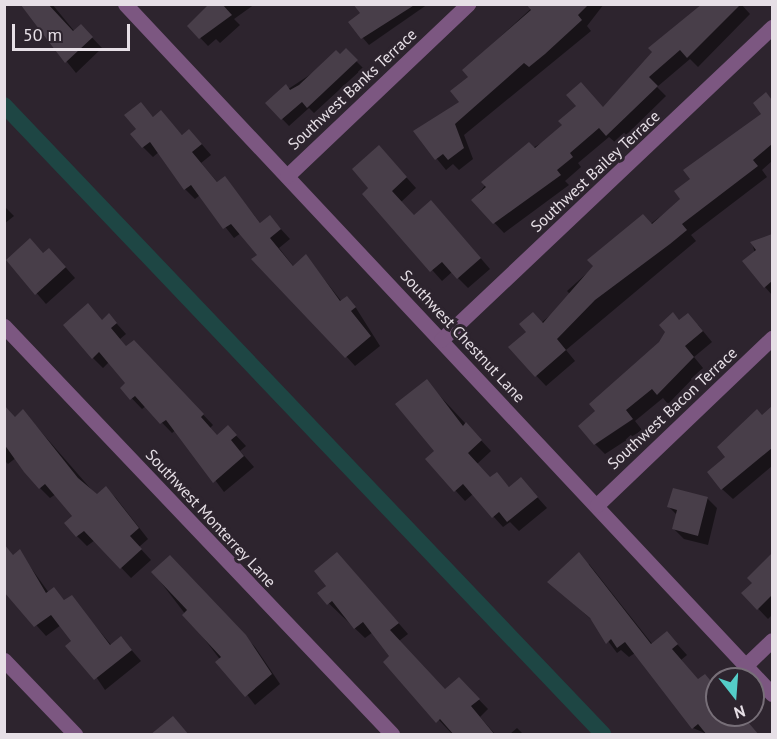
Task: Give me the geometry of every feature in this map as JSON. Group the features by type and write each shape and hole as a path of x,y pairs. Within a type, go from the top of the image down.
{"street":[{"path":"131,10 148,4"},
{"name":"Southwest Banks Terrace","path":"287,176 468,4"},
{"name":"Southwest Chestnut Lane","path":"131,10 772,694"},
{"name":"Southwest Bailey Terrace","path":"441,340 772,27"},
{"name":"Southwest Monterrey Lane","path":"7,332 392,735"},
{"name":"Southwest Bacon Terrace","path":"597,505 772,338"},
{"path":"745,666 772,640"},
{"path":"4,660 75,735"}],"building":[{"path":"20,4 48,4 73,31 81,24 93,37 65,63"},
{"path":"209,4 222,4 232,15 199,39 187,26"},
{"path":"353,4 416,4 361,39 348,22 360,13"},
{"path":"526,4 589,4 578,15 582,20 545,54 529,67 524,63 455,124 464,148 448,160 443,154 435,160 413,131 459,102 450,91 468,77 462,70 531,10"},
{"path":"702,4 741,4 687,58 680,50 649,77 658,86 606,136 599,128 570,153 573,157 557,170 561,175 493,224 471,200 486,187 481,182 529,142 535,148 562,125 558,121 576,106 566,95 581,82 603,107 652,52 648,48"},
{"path":"346,48 358,60 307,108 302,102 281,120 265,103 286,84 290,90 299,85 336,50 340,54"},
{"path":"766,92 772,100 772,144 753,160 758,166 682,224 687,230 670,244 595,300 557,339 566,350 535,377 508,347 526,332 519,324 533,312 543,323 593,266 587,260 643,214 652,224 680,199 674,191 690,179 683,170 761,114 753,103"},
{"path":"141,102 153,117 161,110 182,135 189,129 202,144 192,152 217,182 225,176 260,223 270,215 281,229 270,238 293,266 306,254 340,301 347,296 356,307 351,311 371,336 345,358 251,259 257,255 231,224 223,229 191,185 184,190 150,142 142,148 130,134 136,129 124,115"},
{"path":"379,145 407,177 392,191 414,215 431,200 481,258 457,279 442,262 430,272 362,194 368,188 352,169"},
{"path":"772,234 772,281 764,288 742,261 756,250 750,242"},
{"path":"30,238 43,253 49,248 66,267 35,295 6,260"},
{"path":"88,303 102,320 109,313 117,323 111,328 126,346 134,340 204,414 201,417 217,435 228,425 237,435 231,440 244,456 213,483 166,420 160,424 135,396 130,400 120,388 125,383 99,352 92,359 63,325"},
{"path":"673,312 679,320 688,313 703,331 685,346 694,357 657,395 652,389 626,410 633,419 594,445 578,426 595,411 589,404 659,342 665,332 659,325"},
{"path":"427,379 463,426 466,422 482,440 468,453 490,477 497,472 509,487 521,477 538,497 507,522 499,512 492,518 463,484 454,492 425,459 434,451 395,404"},
{"path":"4,405 15,417 23,409 78,478 97,494 106,486 139,528 130,536 142,549 120,569 84,531 76,537 64,523 72,516 45,484 39,489 4,444"},
{"path":"772,406 772,448 721,490 707,472 725,457 717,447 757,409 762,415"},
{"path":"673,488 708,497 698,536 672,529 677,510 667,507"},
{"path":"4,544 13,555 20,549 46,593 54,587 64,600 72,595 110,645 121,636 132,650 94,680 65,646 71,641 51,615 34,627 4,592"},
{"path":"337,552 399,623 390,630 445,689 459,677 480,699 471,706 495,735 454,735 440,719 436,723 383,662 389,656 363,622 354,629 332,601 327,605 317,593 326,586 314,571"},
{"path":"579,552 651,644 667,631 678,644 672,649 698,679 705,674 705,727 752,727 759,735 707,735 698,724 692,729 625,642 617,648 611,639 606,644 590,618 547,582"},
{"path":"772,553 772,595 757,610 741,593 752,583 747,578"},
{"path":"170,555 246,635 272,674 245,697 215,662 221,657 182,615 187,610 151,572"},
{"path":"173,716 189,735 150,735"}],"waterway":[{"path":"4,105 603,734"}]}
